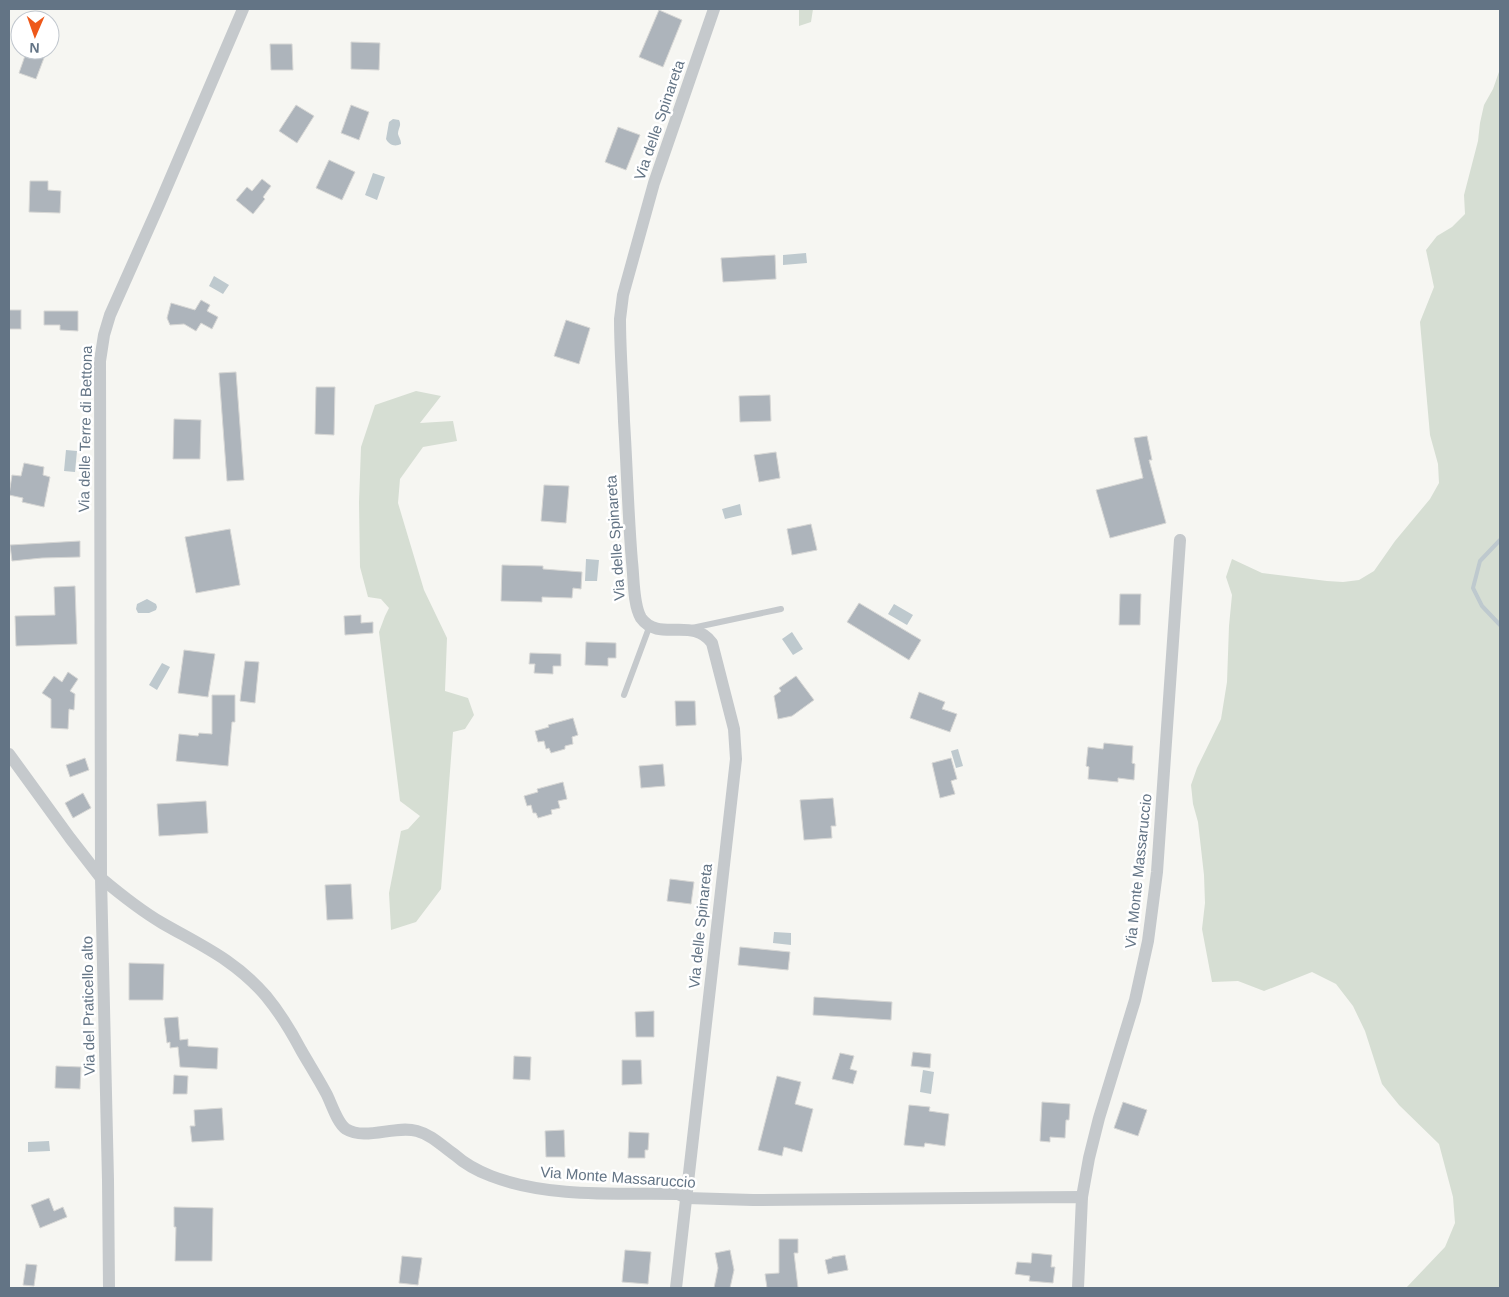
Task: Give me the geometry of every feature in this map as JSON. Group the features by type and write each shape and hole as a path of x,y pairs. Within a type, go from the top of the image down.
{"street":[{"name":"Via delle Terre di Bettona","path":"101,878 100,361 102,346 110,315 242,9"},
{"name":"Via delle Spinareta","path":"676,1288 736,759 734,730 712,644 700,632 687,629 668,630 650,626 642,618 636,605 631,550 621,340 623,295 654,183 714,9"},
{"name":"Via Monte Massaruccio","path":"1078,1288 1082,1197 1089,1158 1099,1118 1135,1000 1148,940 1157,872 1180,540"},
{"path":"9,754 101,878"},
{"name":"Via Monte Massaruccio","path":"101,878 138,908 214,952 231,963 254,983 278,1012 326,1093 338,1120 347,1129 370,1133 401,1130 418,1131 436,1140 455,1156 482,1172 510,1182 571,1192 678,1194 687,1198 753,1200 1082,1197"},
{"name":"Via del Praticello alto","path":"101,878 109,1288"}],"lane":[{"path":"687,629 781,609"},
{"path":"624,695 650,626"}],"shaded area":[{"path":"799,9 813,9 811,22 799,26"},
{"path":"1500,69 1500,1288 1406,1288 1445,1247 1455,1223 1453,1197 1439,1144 1399,1105 1382,1084 1365,1031 1353,1006 1336,984 1312,972 1264,991 1238,981 1212,982 1202,929 1205,903 1204,875 1198,822 1193,804 1191,785 1197,768 1221,719 1227,682 1232,595 1226,577 1232,559 1262,573 1327,581 1359,580 1374,571 1395,541 1430,499 1439,483 1438,464 1430,435 1420,322 1434,287 1426,250 1437,236 1452,227 1465,214 1464,195 1478,141 1484,105 1493,89"},
{"path":"393,119 399,120 400,124 398,134 401,144 397,145 390,144 386,139 389,122"},
{"path":"373,173 385,177 377,200 365,195"},
{"path":"806,253 807,263 783,265 783,255"},
{"path":"214,276 229,285 223,294 209,286"},
{"path":"416,391 441,396 420,423 453,421 457,441 423,447 400,479 398,503 424,590 447,638 445,691 468,698 474,715 465,729 453,732 441,889 416,922 391,930 389,893 401,831 408,829 420,816 400,801 379,632 389,608 381,599 368,597 360,567 359,502 361,447 375,405"},
{"path":"66,450 77,451 75,472 64,471"},
{"path":"740,504 742,515 725,519 722,509"},
{"path":"586,559 599,560 597,581 585,581"},
{"path":"147,599 156,604 156,610 149,613 138,613 136,609 137,604"},
{"path":"894,604 913,615 907,625 888,614"},
{"path":"792,632 803,649 793,655 782,639"},
{"path":"162,663 170,667 157,690 149,685"},
{"path":"958,749 963,766 956,768 951,751"},
{"path":"774,932 791,933 791,945 773,943"},
{"path":"923,1070 934,1072 931,1094 920,1092"},
{"path":"49,1141 50,1151 28,1152 28,1142"}],"building":[{"path":"659,10 682,20 663,67 639,57"},
{"path":"351,42 380,43 379,70 351,69"},
{"path":"270,44 292,44 293,70 271,70"},
{"path":"24,60 43,60 36,79 19,73"},
{"path":"296,105 314,116 297,143 279,131"},
{"path":"351,105 369,112 359,140 341,133"},
{"path":"618,127 640,135 626,170 605,162"},
{"path":"329,160 355,172 342,200 316,188"},
{"path":"262,179 271,186 263,197 265,199 253,214 236,200 247,187 252,191"},
{"path":"30,181 48,181 48,190 61,191 60,213 29,212"},
{"path":"775,255 776,279 723,282 721,258"},
{"path":"201,300 210,305 207,311 218,317 212,329 201,323 196,331 184,324 170,325 167,318 171,303 195,310"},
{"path":"9,310 21,310 21,329 9,329"},
{"path":"44,311 78,311 78,331 60,330 60,325 44,325"},
{"path":"566,320 590,328 579,364 554,356"},
{"path":"236,372 244,480 227,481 219,373"},
{"path":"316,387 335,387 334,435 315,434"},
{"path":"770,395 771,421 740,422 739,396"},
{"path":"174,419 201,420 200,459 173,459"},
{"path":"1147,436 1152,460 1149,460 1166,523 1110,538 1096,490 1143,478 1134,438"},
{"path":"776,452 780,478 759,482 754,455"},
{"path":"24,463 44,467 43,475 50,477 44,507 22,502 23,498 9,495 12,475 21,476"},
{"path":"544,485 569,486 566,523 541,521"},
{"path":"811,524 817,550 792,555 787,529"},
{"path":"230,529 240,585 196,593 185,537"},
{"path":"80,541 80,557 12,561 10,545"},
{"path":"502,565 543,566 543,569 582,572 581,589 573,588 572,598 542,597 542,602 501,601"},
{"path":"75,586 77,644 16,646 15,616 55,615 54,587"},
{"path":"1120,594 1141,594 1140,625 1119,625"},
{"path":"859,603 921,640 909,660 847,622"},
{"path":"361,615 361,623 373,622 373,633 345,635 344,616"},
{"path":"586,642 616,643 616,658 608,658 608,666 585,665"},
{"path":"184,650 215,654 208,697 178,693"},
{"path":"530,653 561,654 561,666 553,666 553,674 534,673 535,664 529,664"},
{"path":"245,661 259,662 255,703 240,701"},
{"path":"68,672 78,679 70,691 75,694 74,710 69,709 68,729 51,728 51,699 42,693 54,676 62,682"},
{"path":"796,676 814,700 792,716 778,719 774,696 781,691 779,688"},
{"path":"919,692 945,702 942,709 957,714 950,732 910,718"},
{"path":"212,695 235,695 235,722 232,722 228,766 176,761 179,734 198,736 199,733 212,734"},
{"path":"675,701 695,701 696,725 676,726"},
{"path":"573,718 578,735 572,737 573,744 565,746 565,749 551,753 549,748 546,749 544,741 538,742 535,731"},
{"path":"1104,743 1133,746 1134,780 1118,778 1118,782 1088,779 1089,767 1086,766 1088,747 1103,749"},
{"path":"85,758 89,770 70,777 66,765"},
{"path":"951,758 957,779 951,781 955,794 940,798 932,763"},
{"path":"663,764 665,786 641,788 639,766"},
{"path":"563,782 567,799 558,801 560,808 551,810 552,814 538,818 536,813 533,813 531,805 527,806 524,796 538,792 537,789"},
{"path":"83,793 91,808 73,818 65,803"},
{"path":"833,798 836,826 831,826 832,838 804,840 800,800"},
{"path":"206,801 208,833 159,836 157,804"},
{"path":"670,879 694,882 691,904 667,901"},
{"path":"351,884 353,919 327,920 325,885"},
{"path":"740,947 790,952 788,970 738,965"},
{"path":"129,963 164,964 163,1000 129,1000"},
{"path":"814,997 892,1002 891,1020 813,1015"},
{"path":"654,1011 654,1037 636,1037 635,1012"},
{"path":"178,1017 180,1040 188,1039 188,1046 218,1048 217,1069 180,1067 178,1047 170,1048 170,1042 167,1043 164,1018"},
{"path":"913,1052 931,1054 930,1068 911,1066"},
{"path":"840,1053 854,1056 850,1069 857,1071 853,1084 832,1079"},
{"path":"514,1056 531,1057 530,1080 513,1079"},
{"path":"622,1060 641,1060 642,1084 622,1085"},
{"path":"56,1066 81,1067 80,1089 55,1088"},
{"path":"174,1075 188,1076 187,1094 173,1094"},
{"path":"777,1076 801,1082 795,1104 813,1109 802,1152 784,1147 782,1156 758,1150"},
{"path":"1042,1102 1070,1104 1069,1120 1066,1120 1065,1138 1050,1137 1050,1142 1040,1141"},
{"path":"1123,1102 1147,1110 1138,1136 1114,1128"},
{"path":"909,1105 930,1107 929,1111 949,1114 945,1146 925,1143 924,1147 904,1145"},
{"path":"222,1108 224,1140 192,1142 190,1126 195,1126 194,1110"},
{"path":"564,1130 565,1157 546,1157 545,1131"},
{"path":"629,1132 649,1133 648,1150 645,1150 645,1158 628,1158"},
{"path":"49,1198 54,1211 63,1207 67,1217 40,1228 31,1205"},
{"path":"174,1207 213,1208 212,1261 175,1261 176,1227 174,1227"},
{"path":"779,1239 798,1239 798,1253 794,1253 798,1288 767,1288 765,1274 779,1273"},
{"path":"625,1250 651,1252 648,1284 622,1282"},
{"path":"730,1250 734,1270 730,1288 714,1288 718,1268 715,1253"},
{"path":"1032,1253 1052,1255 1051,1267 1055,1267 1053,1283 1029,1281 1030,1276 1015,1274 1017,1262 1031,1263"},
{"path":"845,1255 848,1270 828,1274 825,1260"},
{"path":"402,1256 422,1258 418,1285 399,1283"},
{"path":"26,1264 37,1265 34,1286 23,1285"}],"waterway":[{"path":"1500,540 1480,561 1473,588 1482,606 1500,625"}]}
